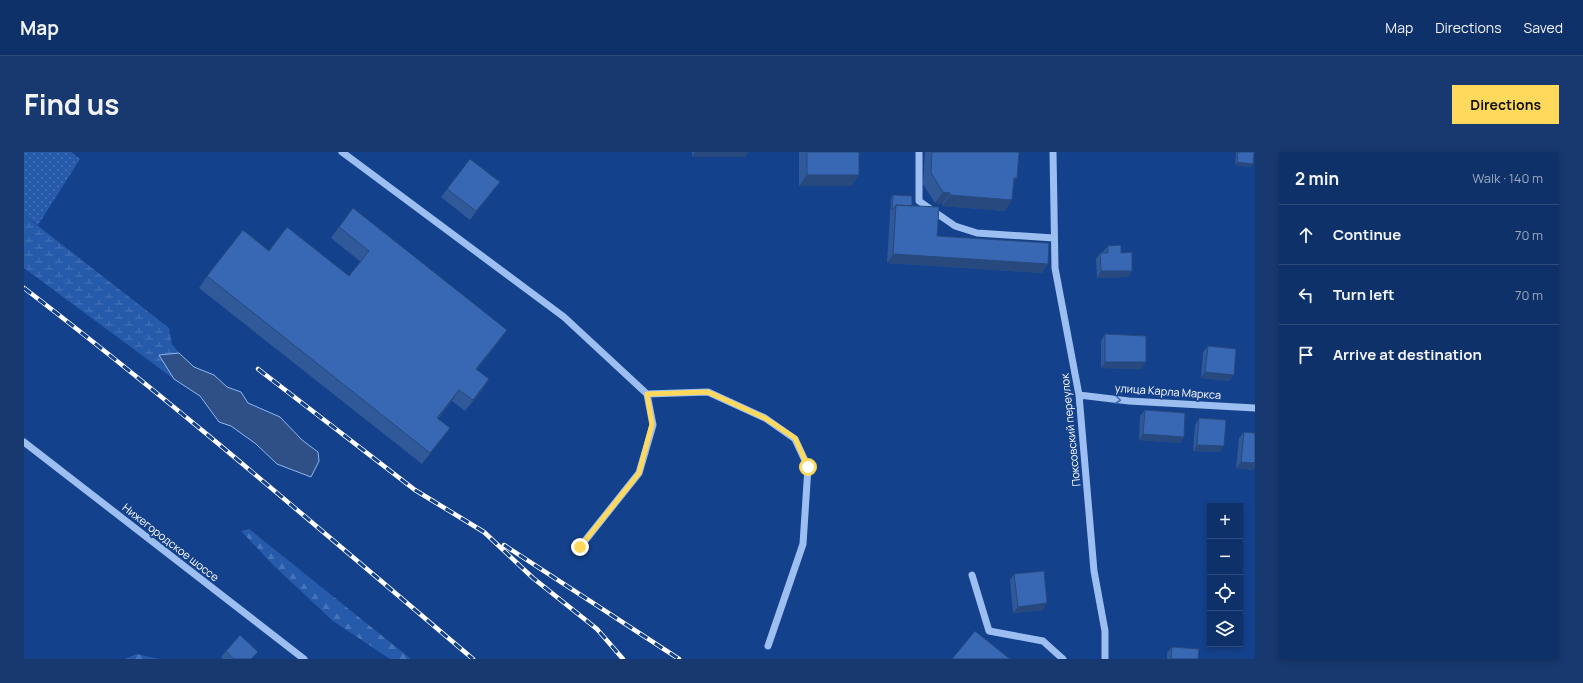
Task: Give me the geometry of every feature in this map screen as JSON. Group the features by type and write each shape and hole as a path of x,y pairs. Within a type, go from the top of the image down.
{"street":[{"path":"342,152 564,317 647,394 652,424 639,473 580,547"},
{"path":"919,152 919,200 955,226 977,233 1054,238"},
{"name":"Поксовский переулок","path":"1053,152 1055,268 1079,395 1094,571 1106,631 1105,659"},
{"path":"647,394 708,392 765,418 795,438 808,467 802,544 768,646"},
{"name":"улица Карла Маркса","path":"1079,395 1129,401 1255,408"},
{"name":"Нижегородское шоссе","path":"24,442 304,659"},
{"path":"972,575 989,632 1043,641 1062,659"}],"green space":[{"path":"24,152 71,152 80,159 38,225 24,215"},
{"path":"24,215 169,328 172,344 179,353 159,355 174,379 24,268"},
{"path":"249,529 411,659 390,659 333,621 275,567 241,531"},
{"path":"137,654 159,659 124,659"}],"shaded area":[{"path":"179,353 194,367 214,375 227,387 241,392 248,403 280,417 302,440 318,452 319,461 311,477 277,464 256,444 231,426 219,422 200,396 174,379 159,355"}],"building":[{"path":"807,152 859,152 859,175 807,175"},
{"path":"932,152 1019,152 1017,178 1014,178 1012,200 950,195 950,193 943,192 931,173"},
{"path":"1238,152 1254,152 1253,164 1237,162"},
{"path":"470,159 500,182 476,211 447,189"},
{"path":"893,195 912,196 912,206 896,205 892,210"},
{"path":"896,205 939,207 937,236 1049,243 1048,264 893,254"},
{"path":"353,208 507,330 476,369 489,379 473,400 459,390 437,418 450,428 430,453 207,276 243,230 269,251 287,227 349,276 369,251 339,227"},
{"path":"1121,245 1121,253 1132,252 1132,271 1101,271 1100,253 1108,253 1108,246"},
{"path":"1105,334 1146,336 1146,362 1105,362"},
{"path":"1208,346 1236,349 1234,375 1205,372"},
{"path":"1145,410 1185,413 1184,437 1143,434"},
{"path":"1199,418 1226,420 1224,446 1197,445"},
{"path":"1244,432 1255,433 1255,463 1241,462"},
{"path":"1044,571 1047,603 1018,607 1014,574"},
{"path":"975,631 1010,659 952,659"},
{"path":"240,635 258,652 251,659 234,659 226,651"},
{"path":"1172,647 1199,649 1198,659 1171,659"}],"railway":[{"path":"24,288 195,424 473,659"},
{"path":"258,369 415,490 484,532 533,578 597,629 623,659"},
{"path":"504,545 679,659"}],"route":[{"path":"580,547 639,473 652,424 647,394 708,392 765,418 795,438 808,467"}]}
